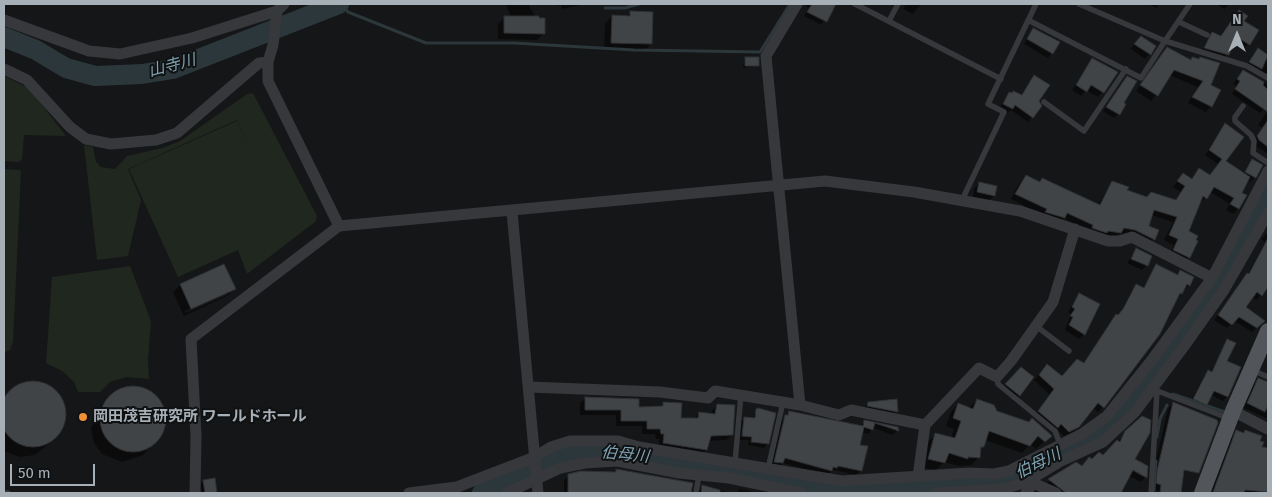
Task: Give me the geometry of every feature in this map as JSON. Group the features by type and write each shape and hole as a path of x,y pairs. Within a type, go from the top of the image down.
{"main road":[{"path":"1202,493 1231,415 1268,332"}],"street":[{"path":"797,4 766,56 800,405"},
{"path":"4,20 88,51 120,54 192,38 279,11 268,62 268,81 339,226"},
{"path":"4,69 27,80 70,128 86,140 111,144 156,140 177,133 252,68 259,63 268,62"},
{"path":"409,493 457,487 535,459 551,446 590,440 618,441 639,447 842,481 994,474 1009,471 1082,434 1107,416 1138,378 1212,278 1268,171"},
{"path":"195,493 196,436 191,339 339,226 512,212 825,181 962,200 1020,211 1108,241 1120,241 1132,237 1212,278"},
{"path":"512,212 538,493"},
{"path":"937,493 1003,489 1032,481 1061,461 1103,442 1155,390 1224,290 1268,213"},
{"path":"918,476 924,425 979,368 997,377 1053,302 1075,229"},
{"path":"1138,378 1155,390"},
{"path":"529,387 660,392 708,398 715,391 800,405 839,415 851,410 924,425"},
{"path":"1231,415 1268,429"},
{"path":"699,475 701,458"},
{"path":"507,493 536,477 560,468 585,463 617,461 801,493"},
{"path":"1024,464 1032,481 1056,493"},
{"path":"1026,493 1032,481"}],"lane":[{"path":"855,4 1001,79"},
{"path":"889,21 898,4"},
{"path":"962,200 1004,112 988,104 1036,4"},
{"path":"1079,4 1165,41 1247,66 1268,78"},
{"path":"1028,20 1141,78 1190,4"},
{"path":"1179,22 1207,35"},
{"path":"1044,102 1084,131 1126,69"},
{"path":"1242,106 1234,117 1235,121 1251,135 1254,141 1253,153 1259,159 1268,163"},
{"path":"1036,326 1069,351"},
{"path":"1251,369 1268,377"},
{"path":"997,377 998,384 1055,431 1060,444"},
{"path":"1151,493 1155,390 1231,415"},
{"path":"735,463 741,394"},
{"path":"768,469 783,402"},
{"path":"696,493 699,475"}],"shaded area":[{"path":"4,76 30,89 66,136 24,135 22,160 19,162 4,161"},
{"path":"253,93 316,214 315,222 247,274 238,250 178,277 129,169 237,121 249,146 237,120 128,169 141,200 128,256 97,260 84,145 93,147 96,162 101,167 115,169 127,156 162,148 180,141 247,94"},
{"path":"4,169 20,170 21,172 13,342 10,350 5,352"},
{"path":"130,266 151,321 148,360 149,379 127,377 110,382 100,392 78,392 74,382 62,371 46,363 52,277"}],"building":[{"path":"812,4 836,4 827,22 807,12"},
{"path":"1239,10 1248,16 1244,21 1259,30 1250,45 1240,39 1239,41 1236,40 1229,55 1204,48 1212,32 1221,36"},
{"path":"630,11 653,12 652,44 611,43 612,15 630,16"},
{"path":"504,16 539,16 539,18 545,18 545,34 504,33"},
{"path":"1033,28 1060,42 1053,54 1027,39"},
{"path":"1141,36 1156,46 1151,55 1134,44"},
{"path":"1167,47 1191,60 1192,57 1199,59 1200,57 1220,63 1211,85 1221,90 1212,107 1192,97 1203,81 1174,70 1158,96 1140,85"},
{"path":"1258,48 1268,55 1262,69 1249,62"},
{"path":"745,57 759,57 759,66 745,66"},
{"path":"1092,58 1118,72 1104,93 1091,85 1087,92 1076,85"},
{"path":"1243,70 1264,82 1263,85 1268,90 1268,112 1235,89 1240,81 1237,79"},
{"path":"1034,75 1050,85 1039,101 1042,106 1033,118 1015,105 1013,109 1003,104 1009,92 1012,93 1013,91 1022,95"},
{"path":"1127,76 1137,81 1124,103 1126,104 1120,115 1106,107"},
{"path":"1268,120 1268,147 1257,136"},
{"path":"1225,123 1244,137 1226,161 1250,177 1242,193 1247,195 1239,209 1230,204 1234,198 1214,187 1207,199 1203,196 1189,231 1198,236 1196,240 1198,241 1190,258 1173,250 1178,239 1169,235 1177,217 1154,210 1149,226 1159,230 1155,240 1135,230 1124,228 1121,233 1108,231 1107,233 1092,228 1093,225 1067,213 1065,218 1045,212 1047,209 1015,194 1026,175 1040,182 1042,178 1100,205 1112,181 1129,187 1127,190 1147,197 1151,192 1176,200 1185,186 1177,181 1183,173 1192,179 1199,168 1210,175 1222,159 1209,150"},
{"path":"1252,159 1263,165 1256,178 1245,172"},
{"path":"979,182 997,186 995,196 977,192"},
{"path":"1268,238 1268,287 1262,296 1257,292 1246,307 1265,321 1257,328 1239,317 1232,325 1218,315 1247,273 1249,274"},
{"path":"1136,248 1152,256 1148,266 1131,259"},
{"path":"224,264 236,289 191,309 180,284"},
{"path":"1156,264 1178,275 1180,270 1194,277 1190,286 1187,284 1182,294 1180,293 1160,334 1104,408 1098,403 1079,427 1069,432 1061,424 1058,428 1038,411 1054,389 1039,375 1047,364 1062,376 1077,359 1084,363 1116,314 1118,315 1123,309 1136,284 1144,288"},
{"path":"1079,293 1100,304 1085,335 1069,325 1073,317 1070,316 1075,309 1072,307"},
{"path":"1227,339 1236,343 1227,361 1241,367 1228,397 1214,391 1207,405 1193,399 1208,370 1212,372"},
{"path":"1021,367 1034,377 1020,396 1005,384"},
{"path":"1258,378 1268,382 1268,405 1265,412 1247,403"},
{"path":"33,381 46,383 56,391 64,401 66,414 64,427 56,437 46,445 33,447 20,445 10,437 2,427 0,414 2,401 10,391 20,383"},
{"path":"126,386 140,386 152,391 161,400 166,412 164,432 157,443 140,452 126,452 114,447 105,438 100,426 100,412 105,400 114,391"},
{"path":"585,397 639,399 639,407 663,406 663,402 682,403 681,418 698,418 699,412 715,414 717,404 735,405 733,435 711,436 707,450 663,443 664,434 661,434 660,429 647,429 647,421 621,421 621,410 585,410"},
{"path":"897,399 898,412 867,406 868,402"},
{"path":"977,399 994,405 997,411 1029,422 1032,418 1052,436 1045,442 1038,436 1030,446 989,431 984,447 981,447 980,458 968,457 968,459 949,453 945,463 928,459 935,433 955,438 961,421 953,418 958,403 973,409"},
{"path":"1173,402 1217,420 1218,423 1199,473 1184,470 1181,493 1160,493 1161,485 1156,483 1157,471"},
{"path":"756,409 776,413 769,444 751,442 752,437 742,436 744,417 755,418"},
{"path":"789,411 863,426 864,420 898,427 899,431 875,423 873,430 864,427 860,445 868,446 862,471 838,466 837,468 833,467 832,471 785,458 783,463 774,462 785,415 788,415"},
{"path":"1142,416 1151,420 1150,433 1135,459 1148,466 1147,478 1133,470 1121,493 1066,493 1048,479 1076,462 1082,466 1089,457 1092,459 1099,452 1103,455 1117,440 1120,442 1125,431"},
{"path":"1236,430 1244,433 1245,430 1262,436 1260,441 1264,442 1262,447 1268,448 1268,492 1245,490 1244,493 1213,492"},
{"path":"616,469 693,483 691,493 568,493 568,474 581,471 616,472"},
{"path":"215,478 217,493 205,493 203,480"},
{"path":"702,485 720,490 720,493 701,493"}],"waterway":[{"name":"山寺川","path":"4,37 36,50 66,68 95,76 142,74 173,69 339,4"},
{"path":"342,4 348,12 426,43 514,43 634,50 760,52 790,4"},
{"path":"605,8 625,8 639,4"},
{"name":"伯母川","path":"482,493 573,454 594,452 616,452 842,490 1005,481 1098,435 1111,424 1129,404 1219,278 1268,195"},
{"path":"1173,394 1225,412"},
{"path":"1157,437 1160,419 1167,405"},
{"path":"1154,490 1156,461"}],"place":[{"name":"岡田茂吉研究所 ワールドホール","path":"83,417"}]}
